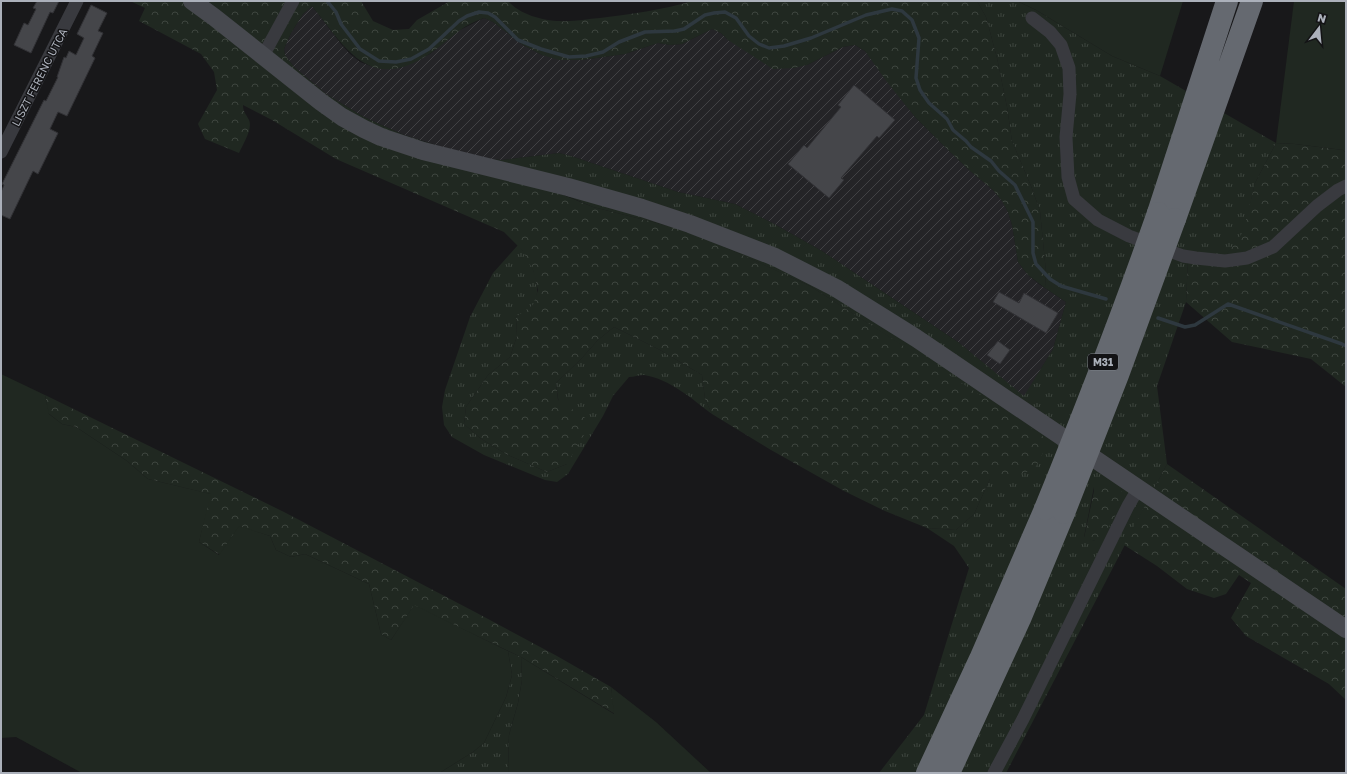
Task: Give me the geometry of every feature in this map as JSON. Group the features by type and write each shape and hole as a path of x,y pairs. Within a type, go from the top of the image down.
{"highway":[{"name":"M31","path":"1167,216 1227,1"},
{"name":"M31","path":"949,773 1020,619 1055,511 1074,439 1118,323 1167,216 1252,1"},
{"name":"M31","path":"927,773 980,659 1055,511"}],"main road":[{"path":"192,1 342,117 381,136 423,151 568,187 642,208 690,224 775,257 836,288 916,338 1346,629"}],"street":[{"name":"LISZT FERENC UTCA","path":"1,152 76,1"},
{"path":"263,56 293,1"},
{"path":"1032,18 1050,32 1061,45 1069,68 1070,94 1066,137 1068,177 1074,200 1098,220 1129,236 1183,256 1225,261 1247,258 1273,246 1317,206 1338,190 1346,186"},
{"path":"994,773 1023,719 1128,506 1138,489"}],"shaded area":[{"path":"312,6 350,54 360,62 373,67 400,68 430,54 460,30 484,18 493,22 523,45 542,55 582,60 625,54 658,43 670,45 682,44 712,29 721,33 728,40 807,65 843,47 855,45 865,51 915,117 969,170 993,190 1002,201 1008,212 1012,225 1018,262 1028,275 1066,302 1053,349 1024,397 958,342 822,251 735,204 678,192 559,153 502,160 478,158 404,135 364,117 326,94 294,67 285,55 284,49 291,33 303,14"}],"green space":[{"path":"130,1 361,1 373,21 393,30 409,29 417,20 450,1 508,1 518,10 532,16 553,21 575,21 635,13 692,1 977,1 986,17 997,58 1012,141 1040,211 1046,272 1045,288 1028,275 1018,262 1012,225 1008,212 1002,201 993,190 969,170 915,117 865,51 855,45 843,47 807,65 794,68 773,69 728,40 721,33 712,29 682,44 670,45 658,43 625,54 582,60 559,60 542,55 523,45 493,22 484,18 471,23 431,53 410,65 392,69 376,68 362,61 349,51 312,6 303,14 291,33 284,49 285,55 294,67 326,94 364,117 404,135 454,151 593,207 673,227 711,241 810,286 1024,423 1049,441 1035,468 1011,479 990,479 974,514 956,530 927,528 885,511 844,491 771,450 712,414 705,399 702,375 660,350 614,327 598,340 556,383 558,400 587,419 585,433 567,464 547,472 506,454 480,438 464,424 466,407 488,375 510,357 517,336 516,317 533,305 538,290 533,270 522,250 504,232 336,159 272,120 243,105 244,111 249,120 250,128 239,153 205,139 198,124 217,90 214,72 201,54 139,21 145,8"},
{"path":"977,1 1017,1 1036,10 1112,56 1160,76 1276,143 1255,183 1244,232 1221,262 1188,260 1186,302 1157,386 1167,464 1006,773 879,773 924,715 969,568 954,546 927,528 956,530 974,514 990,479 1011,479 920,357 810,286 711,241 673,227 593,207 478,158 502,160 559,153 678,192 735,204 822,251 958,342 1024,396 1053,349 1066,302 1045,288 1046,272 1040,211 1012,141 997,58 986,17","holes":["1094,487 1095,541 1084,537"]},
{"path":"1017,1 1183,1 1160,76 1112,56 1036,10"},
{"path":"1294,1 1346,1 1346,153 1343,150 1276,143"},
{"path":"1276,143 1343,150 1346,153 1346,387 1311,359 1232,342 1186,302 1188,260 1221,262 1243,232 1255,183"},
{"path":"518,245 531,265 534,273 537,289 536,297 533,306 516,317 517,336 510,357 488,375 466,407 464,424 480,438 506,454 547,472 567,464 556,383 598,340 614,327 660,350 702,375 705,399 712,414 672,385 654,377 644,375 629,377 613,396 603,416 568,474 557,482 545,480 484,455 452,437 444,425 442,407 445,390 470,317 493,273"},
{"path":"1,374 45,395 49,414 62,424 76,427 127,461 148,479 211,494 199,542 219,555 239,526 270,536 276,550 291,557 305,554 369,584 381,634 391,640 414,605 508,651 512,675 506,697 484,743 473,752 441,772 434,773 82,773 16,737 1,738"},
{"path":"45,395 284,512 557,656 611,687 615,714 521,657 414,606 391,640 381,634 369,584 305,554 291,557 276,550 270,536 239,527 220,555 199,542 210,494 148,479 127,461 76,427 62,424 48,413"},
{"path":"1167,464 1346,589 1346,700 1329,684 1246,636 1231,618 1251,583 1239,575 1226,594 1214,598 1187,589 1157,566 1124,545"},
{"path":"1108,480 1127,496 1105,533 1095,541 1084,538 1095,486"},
{"path":"508,651 521,657 522,680 518,703 509,735 508,773 441,772 473,752 484,743 506,697 512,675"},
{"path":"521,657 614,714 611,687 656,722 711,773 508,773 509,735 518,703 522,680"}],"building":[{"path":"37,1 59,1 53,13 50,12 31,53 14,45 24,23 28,25 36,9 33,8"},
{"path":"91,5 107,13 98,31 103,33 92,56 95,58 67,116 58,112 50,129 58,133 38,174 33,171 10,219 1,215 1,192 4,185 2,184 44,100 46,101 58,77 64,57 66,58 69,51 76,55 84,38 77,34"},
{"path":"854,85 895,120 879,138 877,136 841,178 844,180 829,198 788,164 804,145 807,148 841,107 838,105"},
{"path":"999,292 1019,303 1024,293 1058,313 1046,333 993,302"},
{"path":"998,341 1010,350 1000,364 987,355"}],"waterway":[{"path":"327,1 336,12 341,24 360,49 379,61 396,62 411,59 429,49 459,21 467,16 479,12 488,13 495,17 518,40 541,49 569,57 586,56 603,52 619,42 645,32 675,31 684,29 705,15 714,13 725,12 736,18 749,36 759,44 769,48 784,46 811,38 866,15 892,9 902,11 912,20 919,38 916,78 920,90 929,103 947,119 953,130 971,147 991,161 999,171 1015,185 1033,222 1033,253 1036,264 1050,279 1061,286 1106,299"},
{"path":"1158,318 1185,327 1195,325 1228,304 1346,346"}]}
